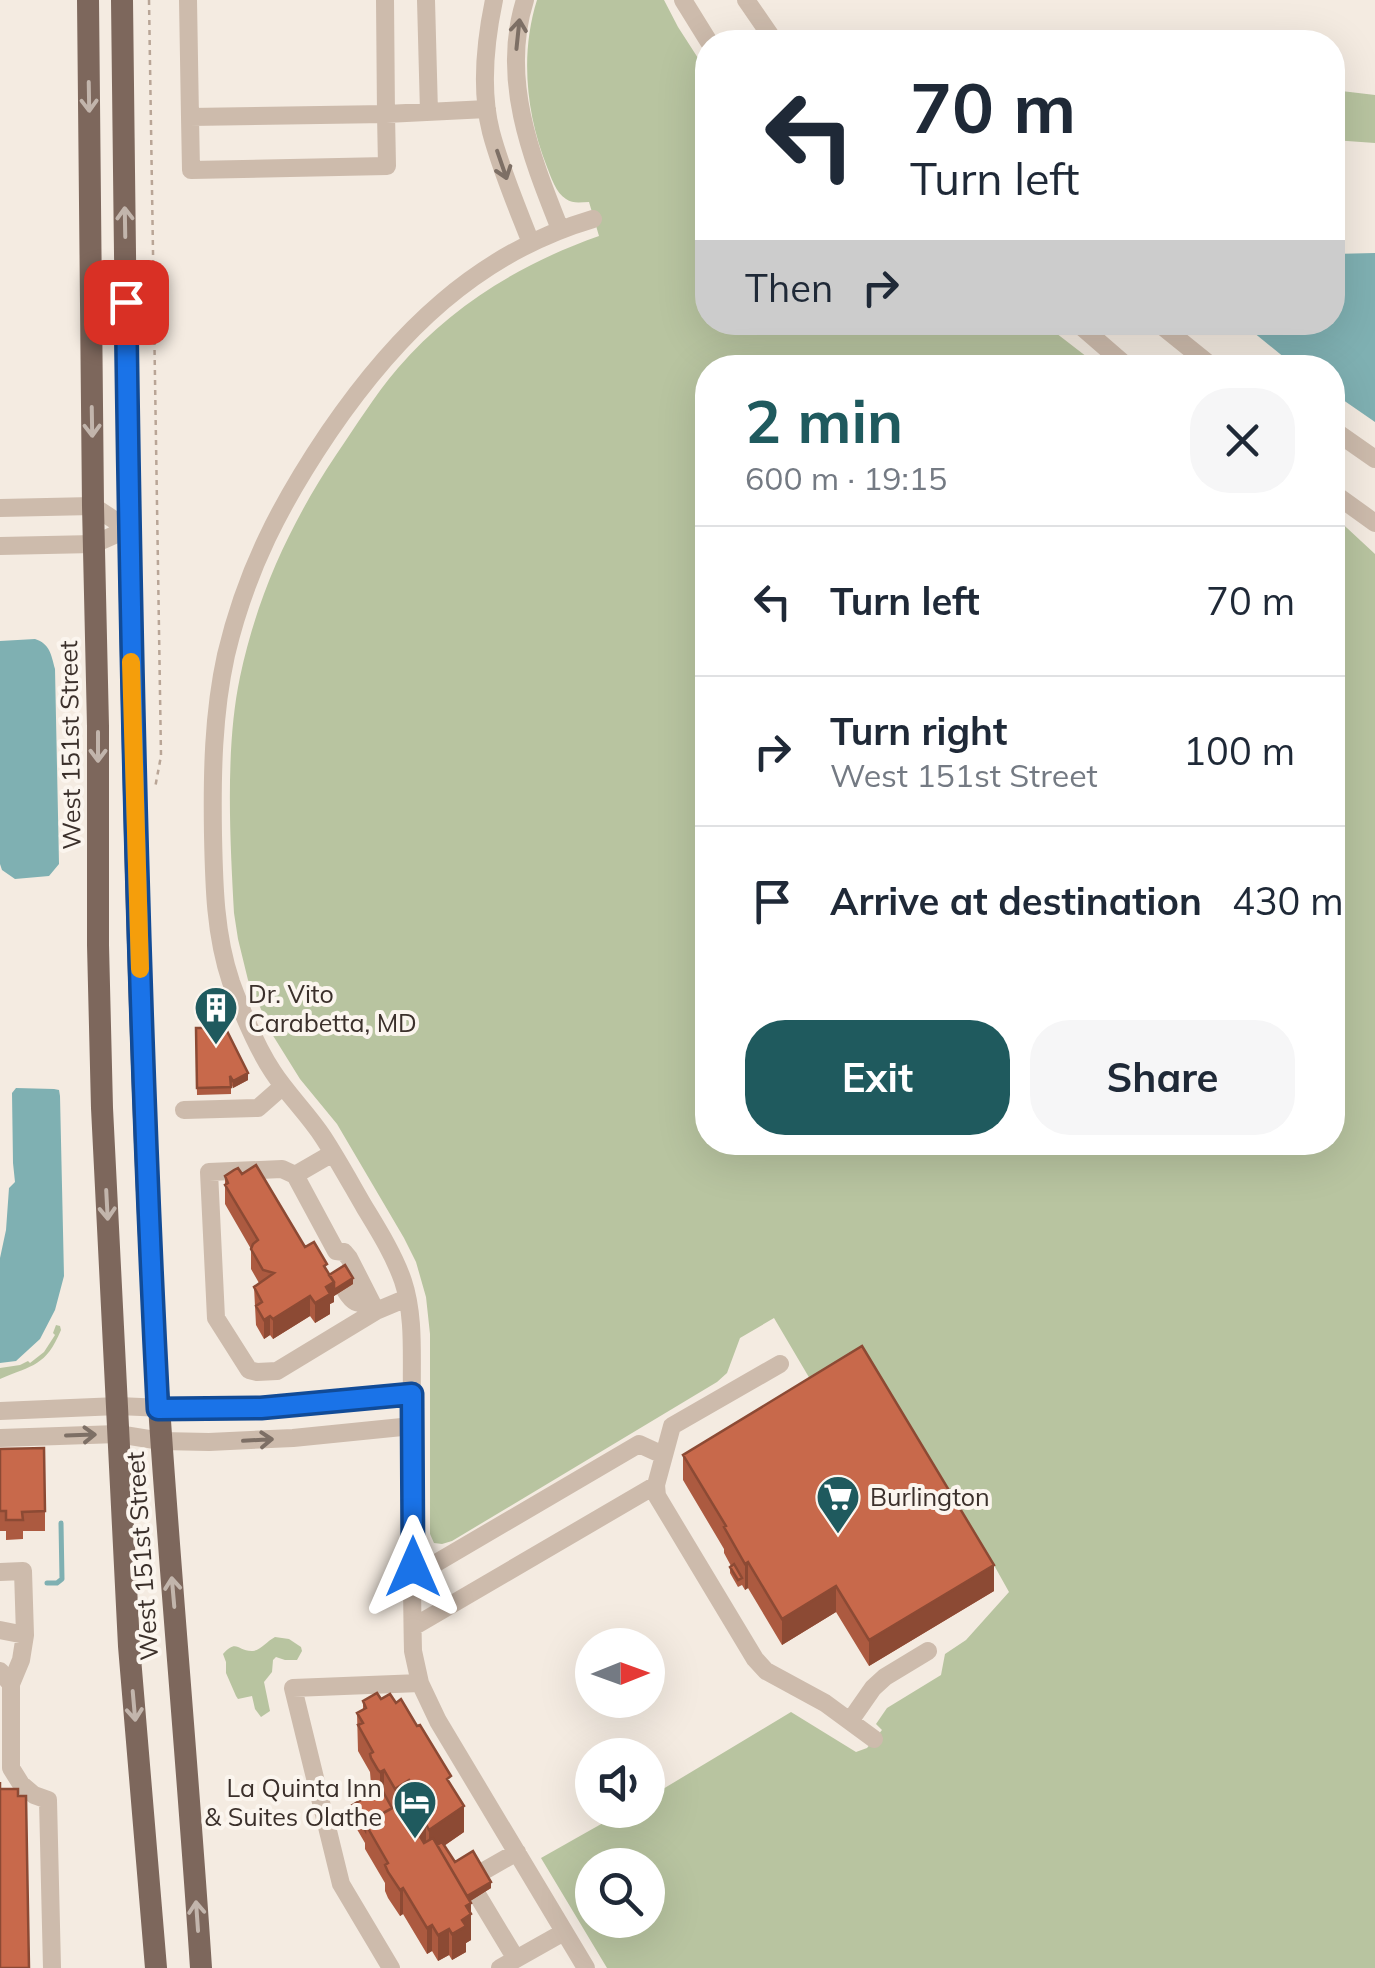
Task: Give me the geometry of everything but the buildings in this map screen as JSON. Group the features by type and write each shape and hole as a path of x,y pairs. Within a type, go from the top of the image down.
{"main road":[{"name":"West 151st Street","path":"88,0 102,1108 129,1646 156,1968"},
{"name":"West 151st Street","path":"122,0 128,530 145,1117 158,1409 201,1968"}],"street":[{"path":"188,0 191,170 386,166 385,0"},
{"path":"426,0 429,112"},
{"path":"494,0 484,73 487,109 500,163 530,244"},
{"path":"525,0 516,39 520,110 535,166 560,229"},
{"path":"683,0 702,30"},
{"path":"746,0 766,30"},
{"path":"190,117 487,109"},
{"path":"586,1968 438,1721 420,1683 412,1627 408,1298 385,1241 332,1154 272,1071 233,987 217,914 213,757 222,675 234,624 256,561 280,508 351,400 390,351 451,293 530,244 593,219"},
{"path":"1091,335 1114,355"},
{"path":"1172,335 1198,355"},
{"path":"1345,438 1375,459"},
{"path":"1345,501 1375,523"},
{"path":"0,508 93,506 128,530"},
{"path":"0,546 94,544 128,530"},
{"path":"184,1110 258,1108 283,1086"},
{"path":"295,1175 332,1154"},
{"path":"374,1307 352,1302 295,1175 282,1170 209,1172 216,1318 249,1370 266,1372 287,1366 374,1307 408,1298"},
{"path":"337,1272 344,1252 374,1307"},
{"path":"780,1364 672,1426 656,1485 657,1496 755,1660 766,1671 804,1691 874,1739"},
{"path":"0,1411 118,1406 261,1408 412,1394"},
{"path":"0,1438 118,1434 161,1441 209,1442 412,1426"},
{"path":"413,1567 432,1566 639,1444 664,1455"},
{"path":"412,1627 656,1485"},
{"path":"0,1572 23,1571 25,1635 21,1660 6,1677 5,1707 11,1768 21,1784 48,1800 52,1968"},
{"path":"0,1630 25,1635"},
{"path":"850,1721 885,1676 928,1651"},
{"path":"391,1968 341,1884 294,1688 420,1683"},
{"path":"482,1872 517,1852"},
{"path":"478,1896 508,1964 564,1932"}],"path":[{"path":"149,0 161,756 155,786"}],"green space":[{"path":"537,0 664,0 695,53 695,335 1059,335 1084,355 695,355 695,1155 1345,1155 1345,526 1375,554 1375,1968 607,1968 589,1938 665,1938 665,1848 575,1848 575,1915 541,1858 594,1828 665,1828 665,1788 791,1712 856,1752 867,1748 882,1730 876,1724 887,1708 941,1675 945,1654 966,1640 1009,1592 990,1558 820,1396 774,1318 740,1338 727,1373 717,1382 452,1541 434,1543 430,1534 430,1334 426,1297 416,1262 337,1124 300,1079 272,1034 248,980 234,913 230,825 232,734 247,647 290,534 319,481 366,411 419,346 465,306 516,273 599,236 589,202 571,202 559,193 552,180 534,126 527,63"},
{"path":"1345,91 1375,95 1375,143 1345,141"},
{"path":"56,1325 61,1330 44,1358 0,1379 0,1368 30,1363 44,1352 55,1335"},
{"path":"275,1637 289,1639 302,1651 297,1660 273,1660 272,1672 264,1682 270,1711 261,1717 252,1696 236,1696 223,1654 235,1646 256,1650"}],"water":[{"path":"1375,253 1375,422 1345,401 1345,355 1281,355 1257,335 1345,335 1345,254"},
{"path":"35,639 47,647 55,669 59,864 49,876 15,879 0,864 0,641"},
{"path":"16,1088 59,1090 64,1276 55,1310 40,1339 16,1361 0,1363 0,1258 9,1188 15,1182 12,1093"}],"waterway":[{"path":"47,1583 62,1579 61,1523"}],"slow traffic":[{"path":"131,662 140,969"}],"place":[{"name":"Dr. Vito Carabetta, MD","path":"216,1046"},
{"name":"Burlington","path":"838,1535"},
{"name":"La Quinta Inn & Suites Olathe","path":"415,1840"}],"route":[{"path":"126,302 133,752 158,1409 261,1408 412,1394 413,1567"}]}
